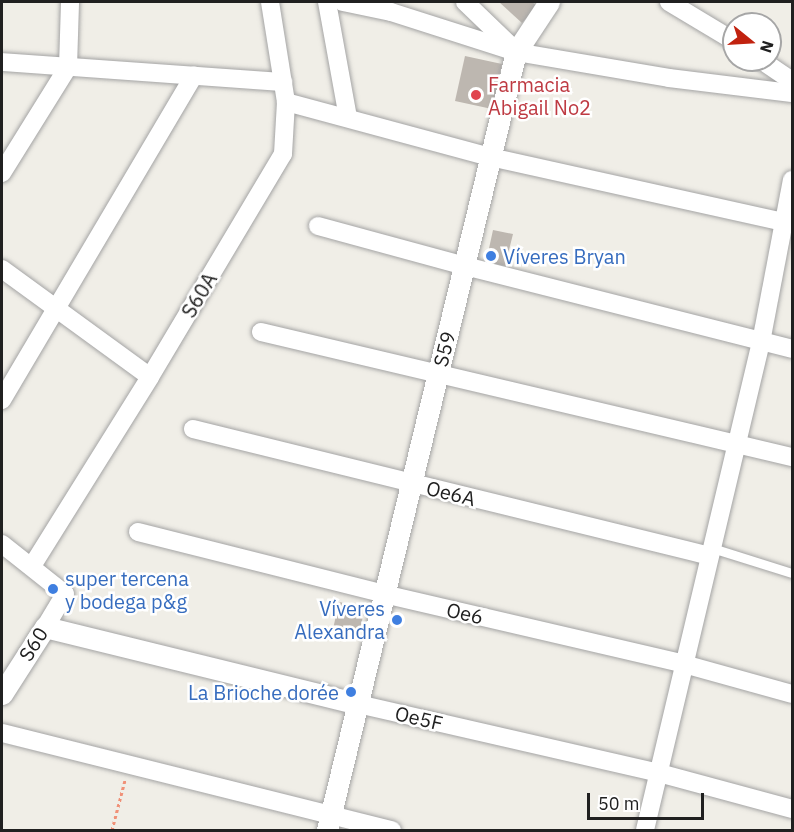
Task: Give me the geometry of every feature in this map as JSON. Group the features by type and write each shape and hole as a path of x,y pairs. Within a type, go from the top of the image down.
{"street":[{"path":"2,173 68,67 70,2"},
{"name":"S60A","path":"32,566 150,377 283,154 286,102 270,2"},
{"path":"327,2 348,118"},
{"path":"344,2 391,12 516,52 669,78 792,93"},
{"path":"465,2 516,52"},
{"name":"S59","path":"329,823 516,52 549,2"},
{"path":"669,2 722,34"},
{"path":"2,62 284,82"},
{"path":"779,72 792,81"},
{"path":"2,400 194,75"},
{"path":"286,102 490,157 787,222"},
{"path":"645,831 761,342 787,222 792,180"},
{"path":"318,226 792,349"},
{"path":"2,269 55,311 150,377"},
{"path":"261,332 792,457"},
{"name":"Oe6A","path":"193,429 411,483 710,552"},
{"name":"Oe6","path":"138,532 384,594 684,664 792,694"},
{"path":"2,544 32,566"},
{"name":"S60","path":"2,694 65,594 32,566"},
{"name":"Oe5F","path":"45,627 357,704 658,772 792,809"},
{"path":"2,733 129,764 329,823 392,831"}],"lane":[{"path":"710,552 792,573"}],"path":[{"path":"112,831 129,764"}],"building":[{"path":"499,2 532,2 537,6 522,23"},
{"path":"465,56 502,64 492,109 455,101"},
{"path":"493,230 513,234 505,266 486,262"},
{"path":"339,602 365,607 359,635 333,629"}],"place":[{"name":"Farmacia Abigail No2","path":"476,95"},
{"name":"Víveres Bryan","path":"491,256"},
{"name":"super tercena y bodega p&g","path":"53,589"},
{"name":"Víveres Alexandra","path":"397,620"},
{"name":"La Brioche dorée","path":"351,692"}]}
